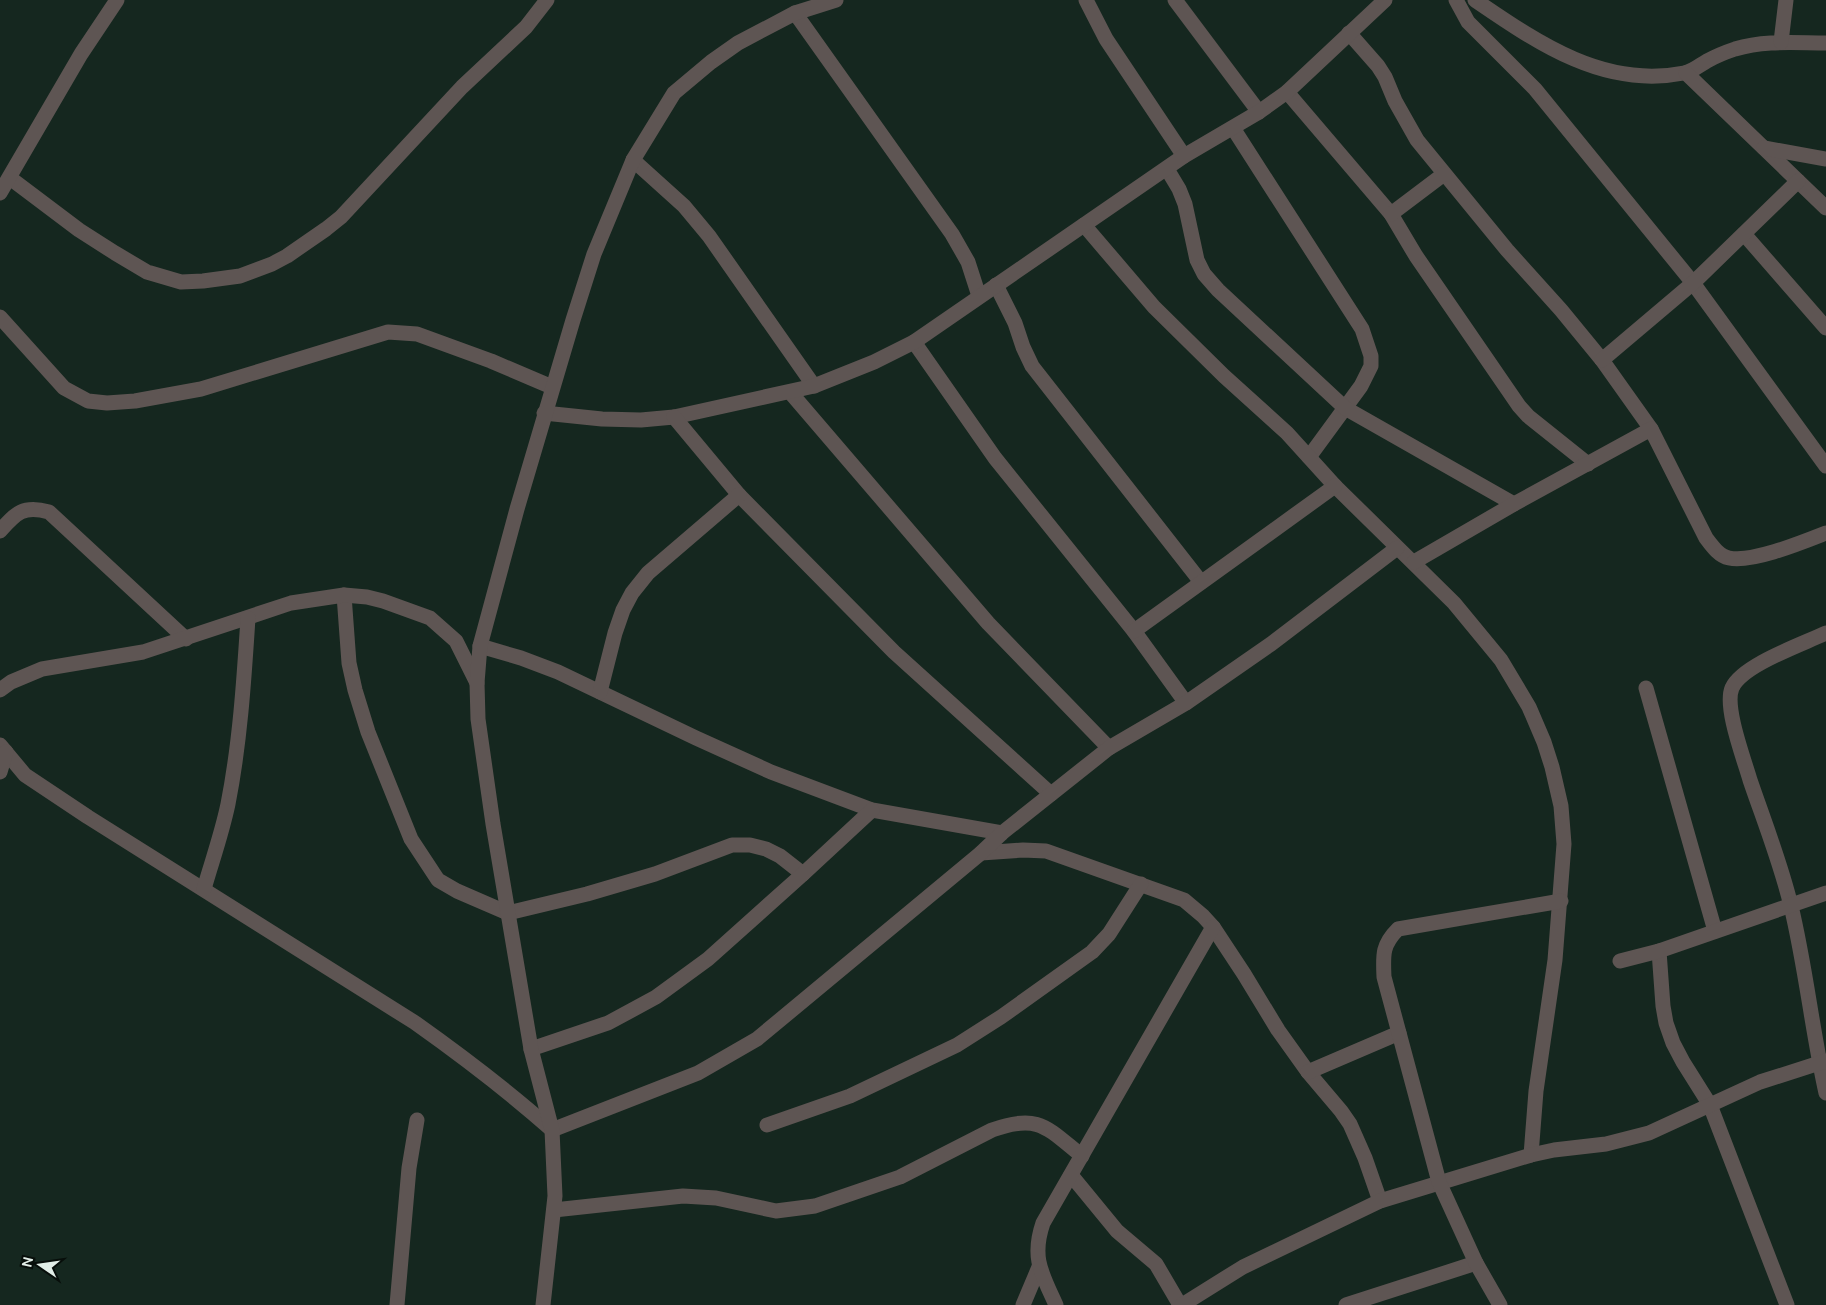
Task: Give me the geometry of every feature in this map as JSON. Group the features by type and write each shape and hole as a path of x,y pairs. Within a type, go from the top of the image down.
{"street":[{"path":"0,193 81,54 117,0"},
{"path":"10,178 79,230 147,272 181,282 240,276 287,256 341,217 462,87 526,27 547,0"},
{"path":"543,1305 555,1196 552,1130 531,1049 478,719 477,683 480,646 552,386 594,254 633,160 674,93 711,62 738,43 795,13 836,0"},
{"path":"1086,0 1106,39 1184,156"},
{"path":"1175,0 1259,112"},
{"path":"544,413 602,419 641,420 674,417 814,386 868,365 914,342 1184,156 1259,112 1286,92 1385,0"},
{"path":"1456,0 1468,22 1535,89 1693,283 1826,466"},
{"path":"1475,0 1504,20 1575,61 1598,69 1641,77 1686,73 1710,60 1735,50 1759,44 1782,42 1826,43"},
{"path":"1782,42 1786,0"},
{"path":"795,13 952,234 968,262 979,296"},
{"path":"1349,33 1378,66 1385,77 1394,101 1412,131 1444,174 1602,360 1651,429 1706,538 1715,550 1728,558 1742,558 1776,551 1826,533"},
{"path":"1686,73 1826,208"},
{"path":"1286,92 1391,214 1416,256 1528,416 1588,464"},
{"path":"1233,128 1362,329 1371,356 1371,366 1361,386 1309,457"},
{"path":"1764,148 1826,159"},
{"path":"633,160 684,206 710,236 814,386"},
{"path":"1167,169 1179,189 1185,204 1197,260 1204,274 1218,290 1345,408 1514,504"},
{"path":"1391,214 1444,174"},
{"path":"1602,360 1693,283 1798,181"},
{"path":"1084,225 1154,306 1224,376 1287,433 1335,486 1454,603 1500,660 1529,707 1544,742 1561,806 1564,844 1556,960 1536,1091 1531,1156"},
{"path":"1744,234 1826,328"},
{"path":"996,285 1015,323 1032,366 1201,582"},
{"path":"0,317 64,388 88,401 107,403 135,401 201,390 388,332 417,334 492,361 552,386"},
{"path":"914,342 996,458 1134,631 1186,703"},
{"path":"790,392 988,623 1109,748"},
{"path":"674,417 739,495 894,652 1052,794"},
{"path":"1414,562 1514,504 1651,429"},
{"path":"1134,631 1335,486"},
{"path":"600,692 615,633 623,610 632,593 648,572 739,495"},
{"path":"0,531 11,519 24,510 35,508 49,512 186,639"},
{"path":"552,1130 698,1073 757,1039 981,853 1002,832 1109,748 1186,703 1271,644 1397,548"},
{"path":"0,690 11,682 42,669 143,652 291,603 344,595 367,597 383,601 430,618 456,642 477,683"},
{"path":"344,595 349,663 354,690 368,732 411,839 438,880 457,892 508,913 655,874 732,844 750,845 766,849 780,856 804,874"},
{"path":"204,889 221,835 232,779 241,715 248,618"},
{"path":"1826,633 1751,668 1740,677 1732,688 1730,699 1730,709 1744,760 1791,906 1823,1062 1826,1093"},
{"path":"480,646 558,672 771,772 872,810 1002,832"},
{"path":"1646,688 1715,931"},
{"path":"3,749 24,775 414,1022 462,1055 552,1130"},
{"path":"0,772 3,749"},
{"path":"531,1049 608,1023 656,997 708,959 804,874 872,810"},
{"path":"981,853 1023,850 1046,851 1184,900 1213,927 1266,1012 1308,1072 1350,1124 1365,1158 1380,1201"},
{"path":"767,1125 850,1096 957,1045 1001,1017 1092,952 1109,934 1141,884"},
{"path":"1620,961 1659,951 1791,906 1826,892"},
{"path":"1500,1305 1476,1263 1439,1182 1384,977 1385,946 1398,929 1561,900"},
{"path":"1024,1305 1039,1266 1039,1236 1043,1223 1213,927"},
{"path":"1659,951 1666,1023 1683,1062 1710,1105 1787,1305"},
{"path":"1308,1072 1399,1033"},
{"path":"1071,1175 1117,1231 1156,1264 1181,1305 1243,1267 1380,1201 1439,1182 1554,1150 1606,1144 1649,1133 1760,1082 1823,1062"},
{"path":"397,1305 409,1168 417,1120"},
{"path":"554,1210 683,1196 716,1198 776,1211 815,1206 900,1176 992,1130 1007,1124 1024,1122 1033,1122 1048,1129 1082,1156"},
{"path":"1346,1305 1476,1263"},
{"path":"1039,1266 1056,1305"}]}
